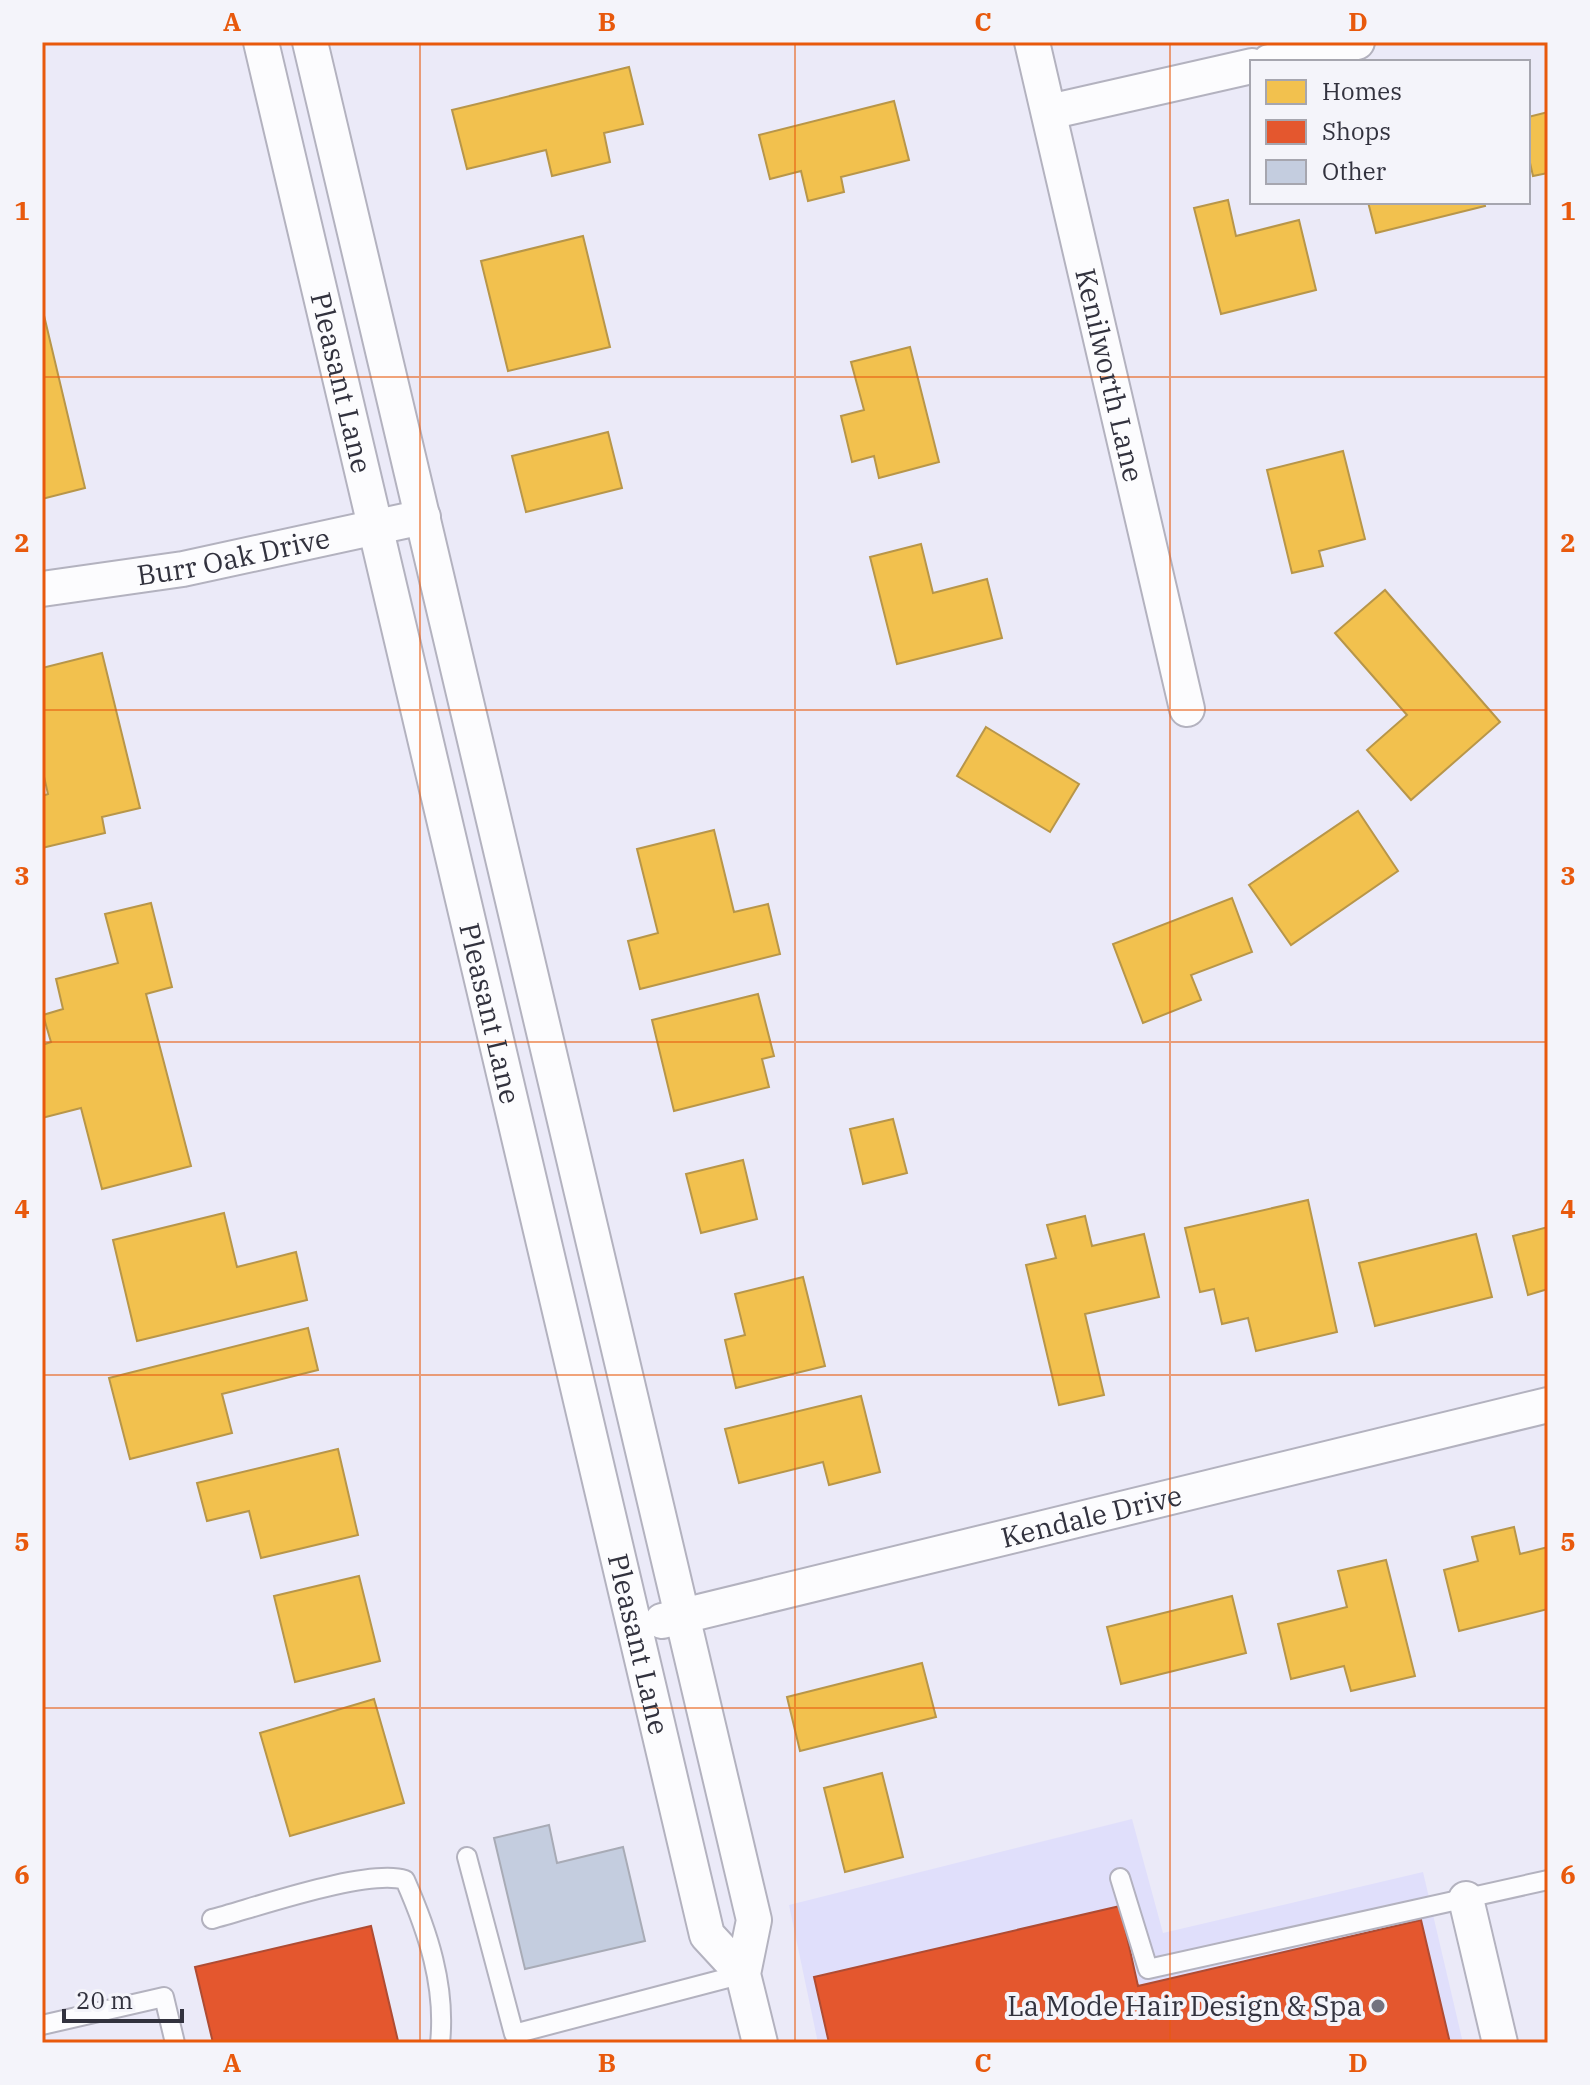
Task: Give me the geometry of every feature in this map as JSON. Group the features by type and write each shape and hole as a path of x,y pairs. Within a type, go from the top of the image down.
{"street":[{"name":"Pleasant Lane","path":"310,42 754,1920 743,1974 760,2043"},
{"name":"Kenilworth Lane","path":"1032,42 1187,709"},
{"path":"1278,60 1357,42"},
{"name":"Pleasant Lane","path":"264,43 707,1935 743,1974"},
{"path":"1049,112 1250,66"},
{"name":"Burr Oak Drive","path":"42,589 183,569 423,517"},
{"path":"411,677 457,665"},
{"name":"Kendale Drive","path":"635,1628 1548,1405"},
{"path":"1466,1899 1500,2043"}],"lane":[{"path":"467,1857 514,2034 743,1974"},
{"path":"212,1919 368,1878 395,1877 405,1880 429,1942 443,2011 440,2043"},
{"path":"1120,1878 1148,1969 1548,1880"},
{"path":"42,2025 164,1997 175,2043"}],"shaded area":[{"path":"1132,1819 1163,1933 1423,1872 1463,2043 818,2043 789,1905"}],"building: Homes":[{"path":"629,67 643,124 604,133 610,162 552,176 546,150 467,169 452,110"},
{"path":"894,101 909,160 841,177 844,192 808,201 801,171 770,179 759,135"},
{"path":"1548,112 1548,173 1533,176 1530,163 1530,116"},
{"path":"1228,200 1236,236 1299,220 1316,290 1221,314 1194,208"},
{"path":"1369,204 1484,204 1485,206 1376,233"},
{"path":"583,236 610,347 508,371 481,261"},
{"path":"42,307 85,488 42,499"},
{"path":"910,347 939,462 879,478 874,456 852,462 841,416 864,410 851,362"},
{"path":"608,432 622,488 526,512 512,456"},
{"path":"1343,451 1365,539 1319,551 1323,566 1292,573 1267,470"},
{"path":"921,544 933,593 987,579 1002,638 897,664 870,557"},
{"path":"1385,590 1500,722 1411,800 1367,750 1407,715 1335,633"},
{"path":"102,653 140,808 102,817 105,833 42,848 42,796 48,794 42,768 42,668"},
{"path":"986,727 1079,784 1050,832 957,776"},
{"path":"1358,811 1398,871 1291,945 1249,885"},
{"path":"714,830 734,912 768,904 780,954 640,989 628,941 658,933 637,849"},
{"path":"1232,898 1252,952 1191,975 1201,1000 1143,1023 1113,944"},
{"path":"151,903 172,987 146,994 191,1166 102,1189 81,1108 42,1118 42,1045 51,1042 43,1015 63,1009 56,979 118,963 105,914"},
{"path":"758,994 774,1056 762,1059 769,1087 674,1111 652,1020"},
{"path":"893,1119 907,1173 863,1184 850,1129"},
{"path":"743,1160 757,1219 701,1233 686,1174"},
{"path":"1308,1200 1337,1332 1256,1351 1248,1318 1222,1324 1214,1289 1200,1292 1185,1228"},
{"path":"224,1213 237,1267 296,1252 307,1300 137,1341 113,1240"},
{"path":"1085,1216 1092,1246 1144,1234 1159,1297 1085,1314 1104,1395 1059,1405 1026,1265 1056,1258 1047,1225"},
{"path":"1548,1227 1548,1289 1528,1295 1513,1236"},
{"path":"1476,1234 1492,1297 1375,1326 1359,1263"},
{"path":"803,1277 825,1366 736,1388 725,1340 745,1335 735,1294"},
{"path":"308,1328 318,1370 222,1394 232,1433 130,1459 109,1378"},
{"path":"861,1396 880,1472 829,1485 823,1462 739,1483 725,1429"},
{"path":"338,1449 358,1535 261,1558 249,1511 207,1521 197,1483"},
{"path":"1514,1527 1520,1554 1548,1547 1548,1609 1459,1631 1444,1570 1478,1561 1472,1537"},
{"path":"1386,1560 1415,1676 1351,1691 1344,1666 1291,1679 1278,1624 1347,1607 1338,1571"},
{"path":"359,1576 380,1661 295,1682 274,1596"},
{"path":"1232,1596 1246,1653 1121,1684 1107,1627"},
{"path":"922,1663 936,1717 800,1751 787,1697"},
{"path":"374,1699 404,1803 290,1836 260,1733"},
{"path":"882,1773 903,1857 845,1872 824,1788"}],"building: Shops":[{"path":"1120,1906 1138,1986 1421,1920 1450,2043 829,2043 814,1977"},
{"path":"371,1926 398,2041 213,2043 195,1967"}],"building: Other":[{"path":"549,1825 557,1863 623,1847 645,1941 525,1969 494,1838"}],"place":[{"name":"La Mode Hair Design & Spa","path":"1378,2006"}]}
